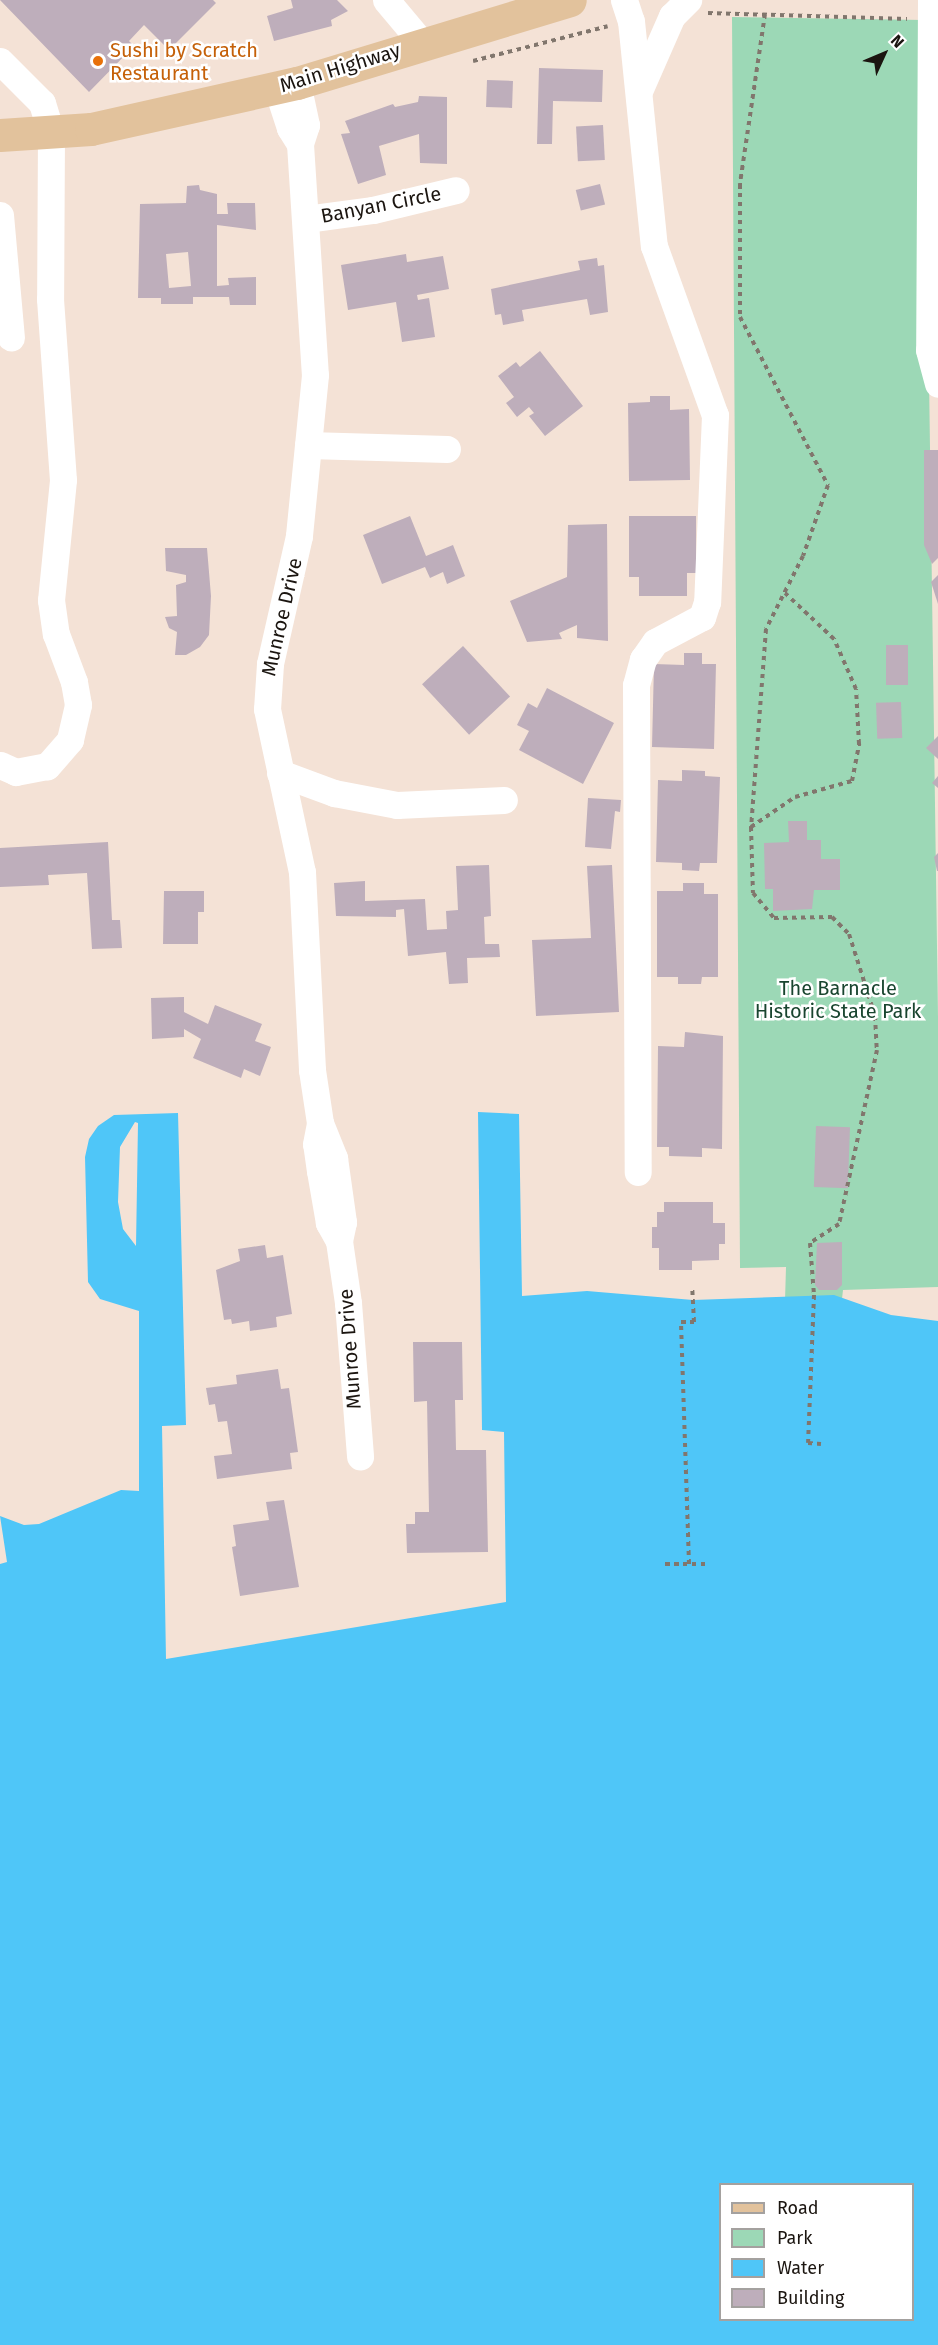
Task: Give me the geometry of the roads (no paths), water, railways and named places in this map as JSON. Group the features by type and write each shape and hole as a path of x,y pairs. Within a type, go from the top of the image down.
{"main road":[{"name":"Main Highway","path":"0,135 51,144 91,129 287,85 570,0"}],"street":[{"path":"386,0 422,43"},
{"path":"624,0 631,21 654,246 715,415 707,602 702,617 655,642 644,659 636,685 638,1172"},
{"path":"931,0 929,350 938,384"},
{"path":"638,93 672,16 693,7"},
{"path":"0,61 42,103 51,144 50,275 63,480 52,607 56,634 74,682 78,705 70,740 47,766 16,772 0,765"},
{"name":"Munroe Drive","path":"287,85 306,125 300,144 315,355 296,559 266,686 267,709 302,872 306,1002 320,1123 316,1144 329,1222 339,1241 348,1302 360,1457"},
{"name":"Banyan Circle","path":"306,219 373,210 456,190"},
{"path":"0,216 3,277 12,338"},
{"path":"3,277 50,275"},
{"path":"308,445 447,449"},
{"path":"280,773 334,793 397,805 504,800"}],"water":[{"path":"478,1112 519,1114 522,1296 587,1291 693,1300 834,1295 891,1315 938,1321 938,2345 0,2345 0,1564 7,1562 0,1516 24,1525 39,1524 121,1490 139,1491 139,1311 100,1299 88,1282 85,1157 89,1139 98,1126 114,1115 178,1113 186,1425 162,1426 166,1659 506,1602 504,1432 482,1430","holes":["135,1122 138,1123 136,1246 123,1229 118,1202 120,1147"]}],"place":[{"name":"Sushi by Scratch Restaurant","path":"98,61"}],"park label":[{"name":"The Barnacle Historic State Park","path":"838,1000"}]}
